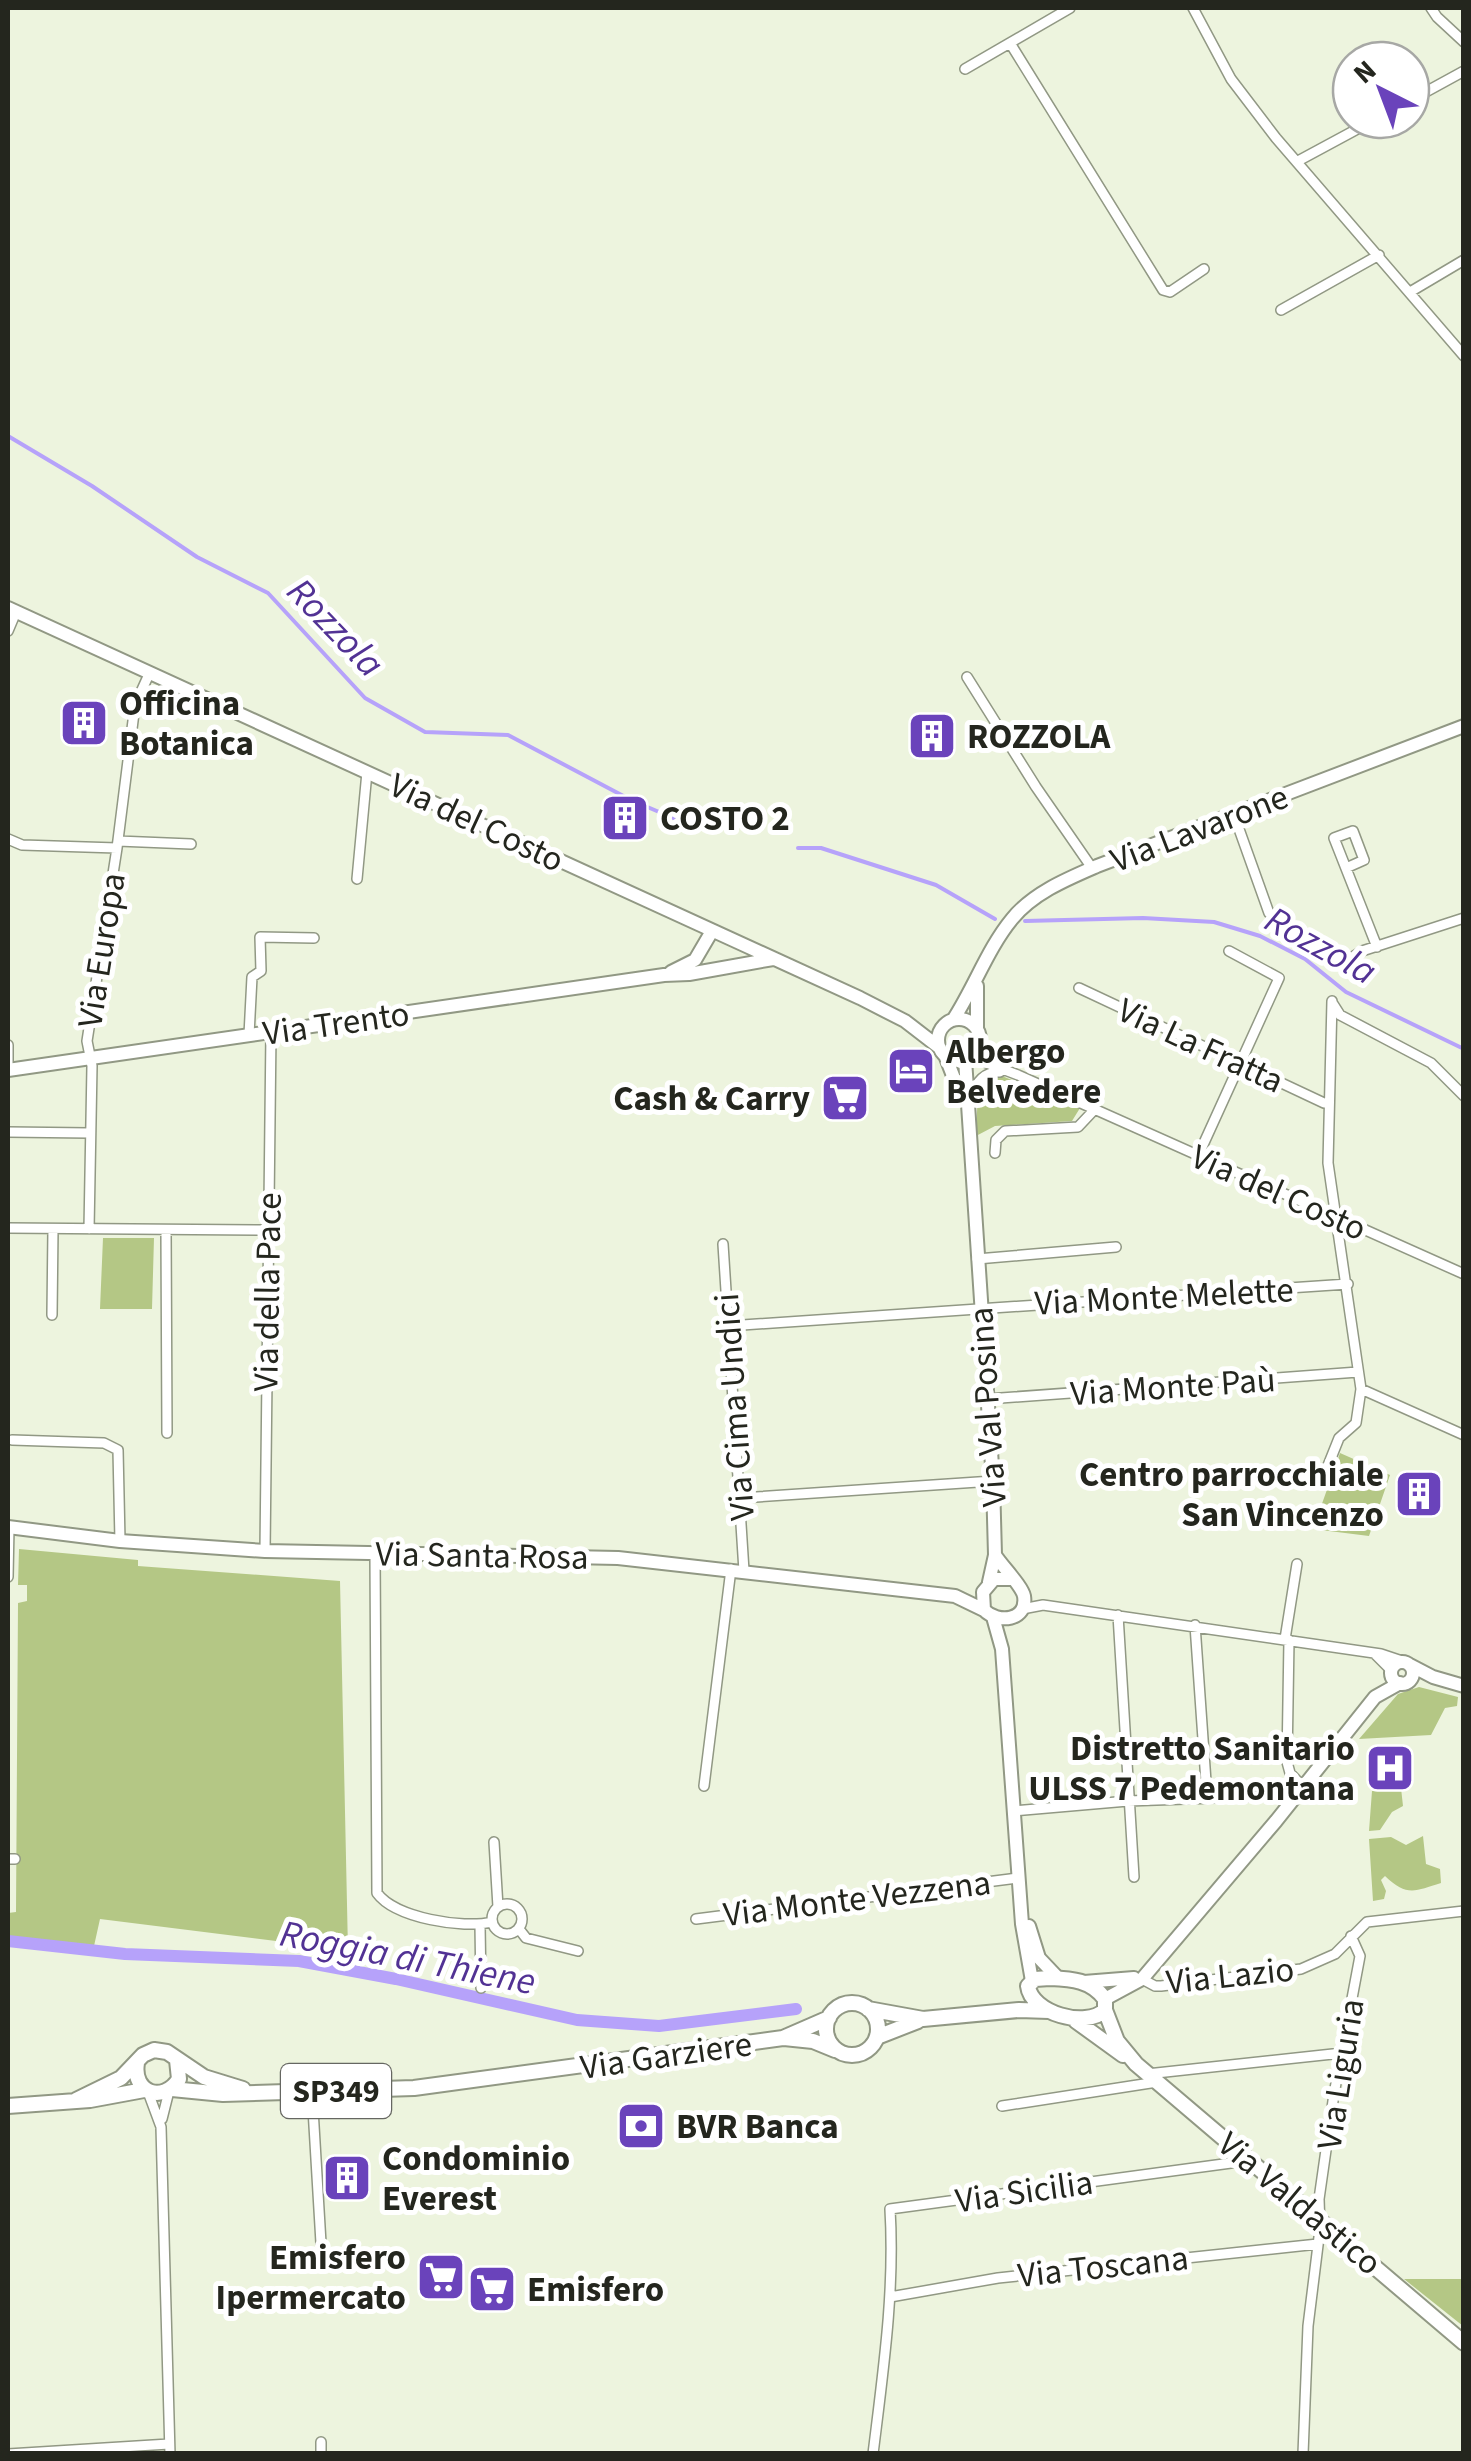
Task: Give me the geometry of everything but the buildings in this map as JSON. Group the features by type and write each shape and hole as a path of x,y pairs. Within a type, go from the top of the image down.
{"main road":[{"name":"Via del Costo","path":"12,610 905,1021 943,1052"},
{"name":"Via Lavarone","path":"949,1022 977,984 1011,920 1051,887 1464,726"},
{"name":"Via Trento","path":"664,975 695,960 712,931"},
{"path":"719,969 727,959 731,940"},
{"name":"Via Trento","path":"8,1070 773,959"},
{"name":"Via Lavarone","path":"977,984 978,1037"},
{"path":"905,1021 967,1020 978,1037 968,1058 954,1060 943,1052 938,1036 949,1022"},
{"name":"Via Val Posina","path":"943,1052 966,1111"},
{"name":"Via Val Posina","path":"968,1058 966,1111 988,1400 995,1556 982,1598 1002,1649 1018,1878 1030,1983"},
{"name":"Via Santa Rosa","path":"8,1527 266,1551 608,1557 955,1596 989,1614"},
{"name":"Via Val Posina","path":"995,1556 1022,1590"},
{"path":"987,1585 1000,1578 1011,1579"},
{"name":"Via Santa Rosa","path":"955,1596 987,1585"},
{"path":"989,1614 1010,1619 1022,1609 1022,1590"},
{"name":"Via Val Posina","path":"1002,1649 1010,1619"},
{"path":"1400,1678 1398,1663 1464,1686"},
{"path":"1030,1983 1058,1978 1084,1982 1142,1978 1375,1697 1400,1678 1432,1677"},
{"name":"Via Val Posina","path":"1022,1908 1039,1958 1058,1978"},
{"name":"Via Lazio","path":"1105,2004 1142,1978"},
{"path":"1084,1982 1105,2004"},
{"name":"Via Garziere","path":"982,2012 1016,1998 1030,1983"},
{"name":"Via Valdastico","path":"1030,1983 1030,1996 1037,2004 1060,2013 1147,2073 1464,2343"},
{"name":"Via Garziere","path":"783,2038 829,2018 846,2004 924,2019"},
{"name":"Via Garziere","path":"312,2092 414,2088 783,2038 813,2041 846,2055 865,2052 877,2037 924,2019 982,2012 1060,2013 1088,2020 1098,2017 1105,2004"},
{"name":"Via Valdastico","path":"1105,2004 1117,2041 1147,2073"},
{"path":"868,2009 877,2022 877,2037"},
{"path":"829,2018 828,2040 838,2051"},
{"path":"8,2106 76,2100 146,2091 171,2090 180,2074 177,2060 168,2052 154,2050 142,2055 121,2078 76,2100"},
{"name":"SP349","path":"177,2060 204,2077 257,2093"},
{"path":"137,2063 136,2076 146,2091"},
{"name":"SP349","path":"171,2090 312,2092"}],"street":[{"path":"965,69 1070,8"},
{"path":"1193,8 1231,79 1276,138 1464,356"},
{"path":"1431,8 1464,42"},
{"path":"1010,42 1163,290 1170,292 1204,269"},
{"path":"1431,89 1464,71"},
{"path":"1298,161 1337,140"},
{"path":"1281,310 1379,255"},
{"path":"1410,292 1464,260"},
{"path":"8,631 12,610"},
{"name":"Via Europa","path":"89,1229 92,1078 86,1042 135,705 150,672"},
{"path":"967,677 1092,868"},
{"path":"358,880 367,772"},
{"path":"1234,816 1269,913"},
{"path":"8,839 22,845 117,845"},
{"name":"Via Europa","path":"117,845 192,844"},
{"path":"1346,868 1377,947"},
{"path":"1343,963 1377,947 1464,918"},
{"path":"249,1035 252,977 261,971 260,937 314,938"},
{"path":"1198,1156 1279,978 1229,951"},
{"name":"Via La Fratta","path":"1079,988 1324,1103"},
{"path":"1326,1468 1338,1438 1356,1423 1361,1388 1328,1163 1332,1002 1340,1015 1431,1063 1464,1096"},
{"name":"Via della Pace","path":"266,1551 271,1032"},
{"name":"Via del Costo","path":"978,1037 988,1055 1013,1073"},
{"path":"8,1046 8,1070"},
{"name":"Via del Costo","path":"968,1058 1013,1073 1464,1274"},
{"path":"966,1111 980,1078 991,1071 1013,1073"},
{"path":"995,1152 996,1140 1005,1131 1078,1127 1095,1110"},
{"path":"8,1132 89,1132"},
{"path":"8,1228 268,1230"},
{"path":"52,1315 53,1229"},
{"path":"166,1230 166,1433"},
{"name":"Via Cima Undici","path":"704,1786 738,1570 741,1498 722,1244"},
{"name":"Via Val Posina","path":"977,1259 1116,1247"},
{"name":"Via Monte Melette","path":"728,1326 1348,1284"},
{"name":"Via Monte Paù","path":"988,1400 1358,1372"},
{"path":"1361,1388 1464,1435"},
{"path":"12,1440 104,1443 118,1450 120,1540"},
{"path":"741,1498 993,1481"},
{"path":"8,1527 8,1577"},
{"path":"375,1554 377,1893 385,1904 398,1910 470,1927 492,1922"},
{"path":"1013,1811 1300,1791 1286,1762 1288,1639 1297,1564"},
{"path":"1022,1590 1043,1605"},
{"path":"1022,1609 1043,1605 1195,1625 1375,1654 1408,1664"},
{"path":"1118,1615 1134,1877"},
{"path":"1195,1625 1207,1796"},
{"path":"1375,1654 1400,1678"},
{"path":"494,1842 498,1907 492,1922 496,1931 506,1935 519,1929 522,1920 516,1907 498,1907"},
{"name":"Via Monte Vezzena","path":"696,1919 1018,1878"},
{"name":"Via Lazio","path":"1142,1978 1155,1986 1302,1970 1335,1954 1351,1936 1374,1920 1464,1911"},
{"path":"480,1925 480,1988"},
{"path":"519,1929 526,1938 578,1950"},
{"name":"Via Liguria","path":"1303,2454 1308,2326 1318,2220 1334,2094 1360,1956 1351,1936"},
{"path":"1002,2106 1147,2073 1342,2053"},
{"path":"8,2454 170,2449 161,2127 171,2090"},
{"path":"146,2091 161,2127"},
{"path":"312,2092 322,2260"},
{"name":"Via Sicilia","path":"890,2298 890,2210 1231,2163 1243,2154"},
{"name":"Via Toscana","path":"890,2298 998,2278 1318,2244"},
{"path":"872,2454 890,2298"}],"green space":[{"path":"988,1075 1002,1076 1080,1108 1072,1121 995,1126 976,1136 978,1089"},
{"path":"103,1238 154,1238 152,1309 100,1309"},
{"path":"1340,1453 1390,1475 1369,1536 1313,1529"},
{"path":"19,1549 138,1560 138,1566 340,1581 348,1950 100,1919 94,1946 8,1941 8,1913 16,1912 18,1603 27,1601 27,1585 18,1585"},
{"path":"1419,1687 1458,1697 1457,1706 1445,1708 1431,1735 1359,1739 1398,1694"},
{"path":"1401,1788 1403,1806 1392,1812 1380,1830 1369,1831 1372,1791"},
{"path":"1423,1836 1426,1864 1440,1869 1441,1883 1406,1890 1385,1876 1381,1880 1386,1891 1384,1899 1373,1901 1369,1839 1391,1837 1406,1845"},
{"path":"1404,2279 1463,2279 1463,2326"}],"waterway":[{"name":"Rozzola","path":"8,436 92,486 197,557 268,593 365,698 425,732 508,735 631,800 699,829"},
{"name":"Rozzola","path":"798,848 821,848 936,885 995,919"},
{"name":"Rozzola","path":"1025,921 1143,918 1214,922 1260,936 1305,959 1346,992 1464,1049"},
{"name":"Roggia di Thiene","path":"8,1941 125,1954 299,1961 577,2020 659,2026 796,2009"}],"place":[{"name":"Officina Botanica","path":"84,723"},
{"name":"ROZZOLA","path":"932,736"},
{"name":"COSTO 2","path":"625,818"},
{"name":"Albergo Belvedere","path":"911,1071"},
{"name":"Cash & Carry","path":"845,1098"},
{"name":"Centro parrocchiale San Vincenzo","path":"1419,1494"},
{"name":"Distretto Sanitario ULSS 7 Pedemontana","path":"1390,1768"},
{"name":"BVR Banca","path":"641,2126"},
{"name":"Condominio Everest","path":"347,2178"},
{"name":"Emisfero Ipermercato","path":"441,2277"},
{"name":"Emisfero","path":"492,2289"}]}
